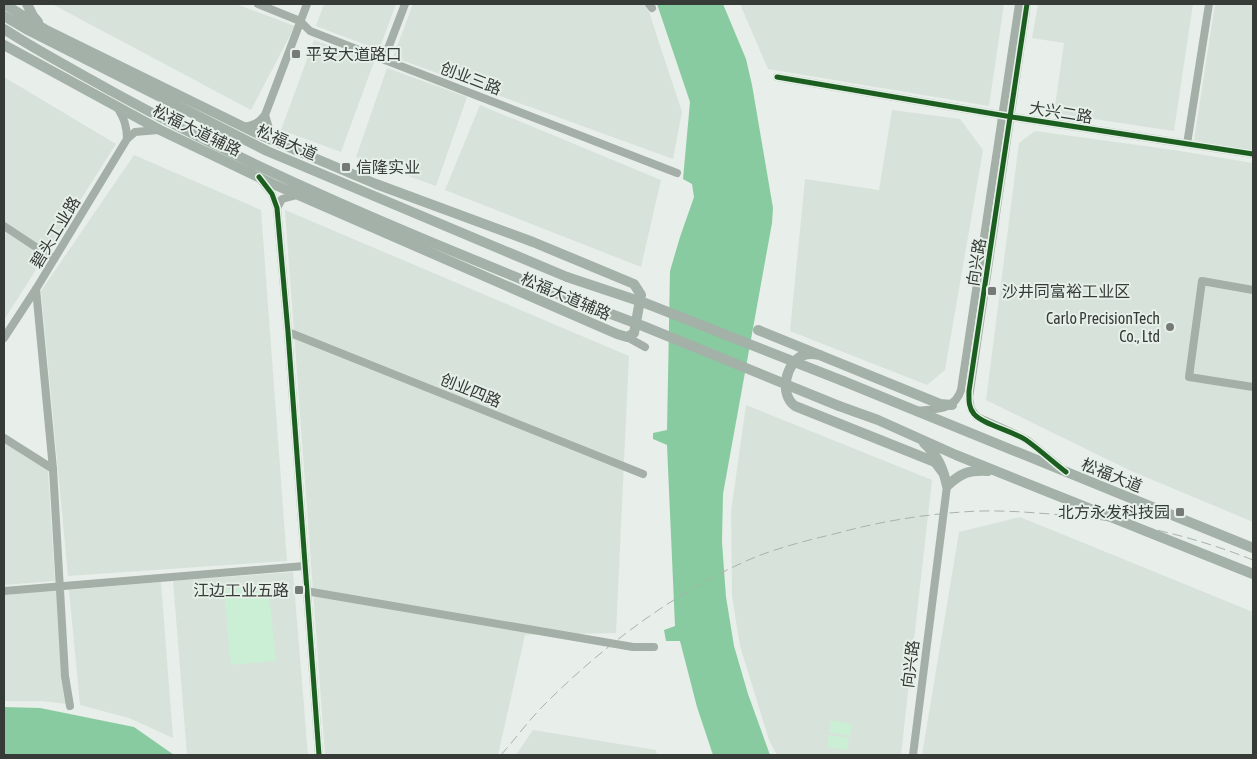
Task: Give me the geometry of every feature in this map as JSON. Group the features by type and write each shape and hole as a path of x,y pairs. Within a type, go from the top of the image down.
{"main road":[{"path":"28,4 33,16 46,30"},
{"name":"松福大道辅路","path":"6,48 160,130 365,226 627,338 634,332 641,295 634,284 533,242 376,184 242,127 8,12"},
{"name":"松福大道","path":"8,12 96,65 267,150 414,214 567,277 645,303 843,381 1253,548"},
{"name":"松福大道","path":"4,29 181,128 271,172 408,234 878,420 917,438"},
{"name":"松福大道辅路","path":"91,52 161,97"},
{"name":"松福大道辅路","path":"96,65 187,100"},
{"path":"132,114 181,128"},
{"path":"376,184 414,214"},
{"path":"365,226 408,234"},
{"path":"758,330 940,404 952,405"},
{"path":"784,340 791,351 792,357 786,393 790,403 935,462 944,474"},
{"path":"789,371 797,359 804,355 820,355"},
{"path":"917,438 933,451 941,463 947,486"},
{"path":"917,438 1253,574"},
{"path":"947,486 957,476 972,470 996,471"}],"street":[{"name":"创业三路","path":"258,4 300,21 310,31 677,173"},
{"path":"242,127 251,126 260,121 265,115 307,4"},
{"path":"384,59 405,4"},
{"name":"向兴路","path":"1019,4 969,404 977,417 1026,440 1066,472"},
{"name":"向兴路","path":"952,405 959,397 961,390 1006,116 1027,4"},
{"path":"1187,144 1209,4"},
{"name":"大兴二路","path":"777,77 1006,116 1253,154"},
{"path":"116,107 124,118 127,139"},
{"path":"265,115 271,135 279,142"},
{"path":"127,139 135,132 160,130"},
{"name":"碧头工业路","path":"4,338 127,139"},
{"path":"259,178 272,194 277,208 319,755"},
{"path":"277,208 282,199 297,195"},
{"path":"4,226 54,259"},
{"path":"1253,290 1202,281 1189,377 1253,387"},
{"path":"36,289 53,470 65,676 70,706"},
{"name":"创业四路","path":"288,332 643,474"},
{"path":"627,338 645,347"},
{"path":"917,412 946,408 952,405"},
{"path":"4,438 53,470"},
{"name":"向兴路","path":"912,755 947,486"},
{"path":"4,591 304,566"},
{"path":"306,591 633,647 654,646"}],"shaded area":[{"path":"52,4 236,4 295,26 251,110"},
{"path":"324,4 396,4 379,50 316,26"},
{"path":"413,4 644,4 649,12 682,112 673,159 393,57"},
{"path":"657,4 723,4 746,59 773,208 772,223 723,494 722,542 726,597 734,646 748,694 770,755 713,755 697,707 680,641 666,641 664,630 675,626 667,445 653,439 653,433 667,430 670,271 694,197 692,184 683,179 690,102"},
{"path":"740,4 1004,4 989,106 768,69"},
{"path":"1038,4 1193,4 1174,131 1054,113 1064,43 1032,38"},
{"path":"1215,4 1253,4 1253,150 1194,140"},
{"path":"314,40 374,62 341,152 281,130"},
{"path":"387,68 467,97 436,186 356,157"},
{"path":"4,77 116,144 4,320"},
{"path":"480,105 661,180 641,267 445,190"},
{"path":"892,110 960,119 983,150 945,370 927,385 790,331 805,179 879,190"},
{"path":"1035,131 1253,163 1253,522 1129,470 986,400 1019,143"},
{"path":"134,155 261,210 287,561 68,576 41,291"},
{"path":"285,210 629,356 616,633 525,635 498,755 325,755"},
{"path":"746,405 932,480 901,755 777,755 769,740 740,646 732,596 731,512"},
{"path":"4,441 48,470 55,581 4,585"},
{"path":"1020,517 1253,612 1253,755 922,755 959,532"},
{"path":"293,572 308,755 187,755 173,581"},
{"path":"161,582 173,738 129,718 80,705 69,590"},
{"path":"268,585 276,661 231,665 224,590"},
{"path":"58,590 67,704 42,701 4,701 4,595"},
{"path":"4,707 40,708 134,727 174,755 4,755"},
{"path":"831,720 852,724 850,736 829,732"},
{"path":"533,730 656,750 657,755 516,755"},
{"path":"829,735 849,738 847,750 827,747"}],"railway":[{"path":"501,755 539,710 568,682 642,621 696,586 724,571 763,554 805,541 884,522 915,517 971,511 1009,511 1065,515 1147,528 1174,534 1253,560"}],"cycle path":[{"path":"1027,4 969,400 972,411 978,418 1026,440 1066,472"},
{"path":"777,77 1012,117 1253,154"},
{"path":"259,177 272,194 277,208 319,755"}],"place":[{"name":"平安大道路口","path":"296,54"},
{"name":"信隆实业","path":"346,167"},
{"name":"沙井同富裕工业区","path":"992,291"},
{"name":"Carlo PrecisionTech Co., Ltd","path":"1170,327"},
{"name":"北方永发科技园","path":"1180,512"},
{"name":"江边工业五路","path":"299,590"}]}
